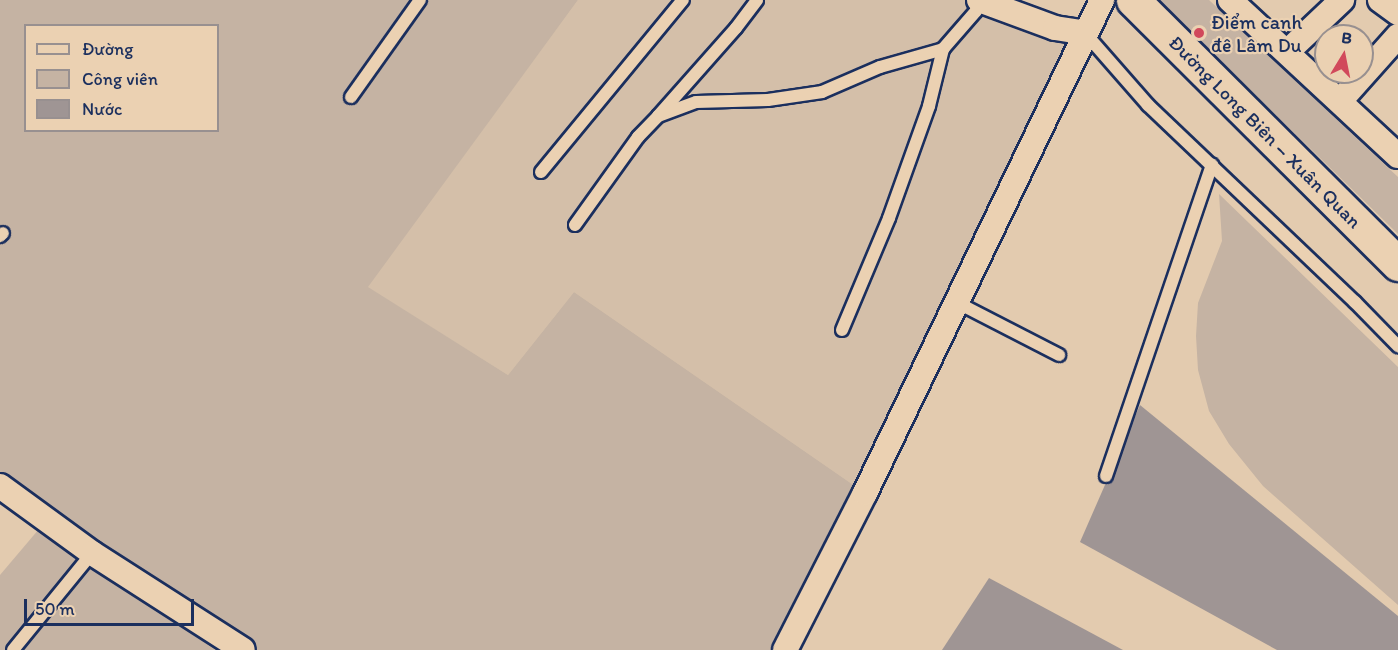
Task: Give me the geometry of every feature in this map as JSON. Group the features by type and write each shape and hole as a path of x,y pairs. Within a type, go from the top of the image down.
{"main road":[{"name":"Đường Long Biên – Xuân Quan","path":"1133,0 1398,264"}],"street":[{"path":"979,0 1055,28 1085,33"},
{"path":"785,650 1102,0"},
{"path":"1230,0 1398,156"},
{"path":"1287,52 1342,0"},
{"path":"1380,0 1398,13"},
{"path":"1340,101 1398,36"},
{"path":"0,486 92,553 243,650"}],"lane":[{"path":"351,97 420,0"},
{"path":"541,172 683,0"},
{"path":"575,225 638,137 736,28 757,0"},
{"path":"842,330 889,218 929,106 943,49 976,11 979,0"},
{"path":"1085,33 1148,105 1398,346"},
{"path":"658,116 696,102 768,100 822,92 880,67 943,49"},
{"path":"1106,476 1212,165"},
{"path":"956,302 1059,355"},
{"path":"13,650 92,553"}],"shaded area":[{"path":"578,0 965,0 976,11 1085,33 865,493 574,292 508,375 367,287"}],"green space":[{"path":"0,0 578,0 368,287 508,375 574,292 865,493 785,650 247,650 0,485"},
{"path":"1158,0 1209,0 1398,177 1398,234"},
{"path":"1219,194 1398,367 1398,605 1263,486 1229,444 1209,411 1198,370 1196,336 1198,303 1222,241"},
{"path":"39,529 215,650 0,650 0,575"}],"water":[{"path":"1140,405 1398,616 1398,650 1277,650 1080,542"},
{"path":"989,578 1123,650 942,650"}],"place":[{"name":"Điểm canh đê Lâm Du","path":"1199,33"}]}
